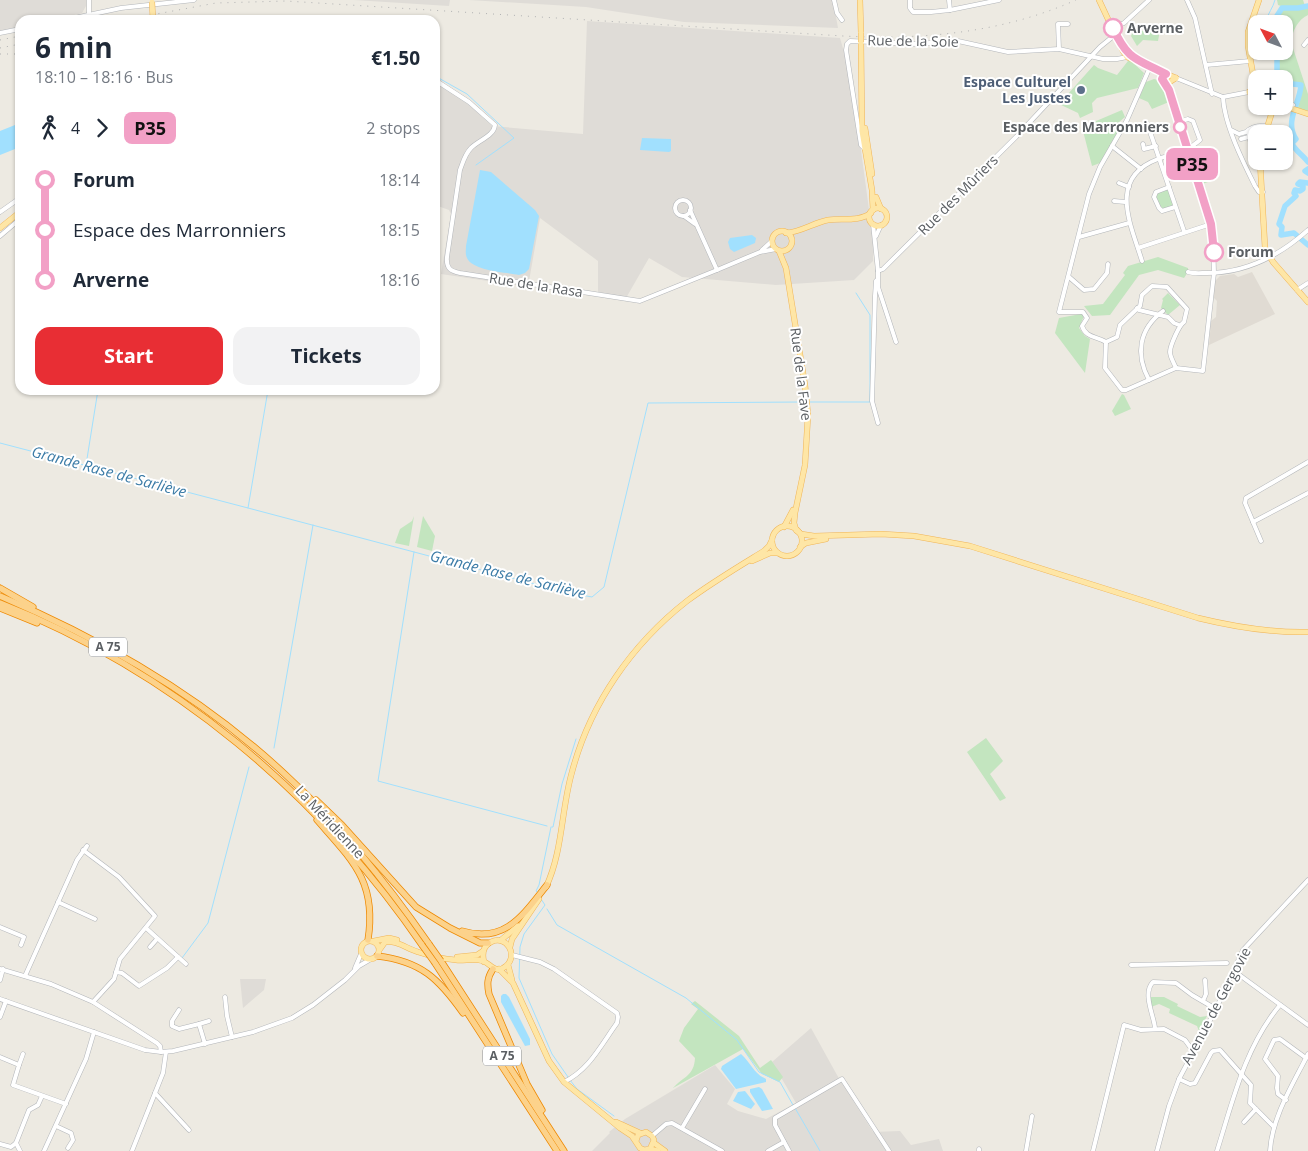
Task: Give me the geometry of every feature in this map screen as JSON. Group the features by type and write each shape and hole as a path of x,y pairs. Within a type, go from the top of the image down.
{"highway":[{"path":"0,588 54,619"},
{"name":"La Méridienne","path":"0,596 54,619 132,661 189,698 255,747 291,780 346,837 377,873 565,1151"},
{"name":"La Méridienne","path":"0,603 41,620 126,665 195,711 250,753 290,788 346,846 426,944"},
{"path":"0,608 81,640"},
{"path":"291,780 307,791 342,825 406,897 427,915 480,943 488,943"},
{"path":"290,788 357,870 370,901 371,940"},
{"path":"427,915 461,931 481,935 492,934 504,930 515,923 547,885"},
{"path":"377,956 416,967 437,980 471,1025 485,1040"},
{"name":"La Méridienne","path":"438,962 485,1040 557,1151"},
{"path":"496,969 488,976 489,994 527,1084 565,1151"}],"main road":[{"path":"860,0 864,148 872,190 872,212 870,218 872,223"},
{"path":"1099,0 1127,57 1159,70 1169,79"},
{"path":"1254,15 1259,0"},
{"path":"152,1 153,15"},
{"path":"1116,36 1134,60"},
{"path":"1250,61 1252,70"},
{"path":"849,219 881,225 887,217 877,203 862,107"},
{"path":"1293,108 1308,114"},
{"path":"1260,170 1263,241 1269,257 1308,302"},
{"path":"806,227 794,236 791,246 787,250 777,250 772,241 776,233 792,232 806,227 827,220 867,216 881,209"},
{"path":"1,225 15,215"},
{"path":"786,232 792,240"},
{"name":"Rue de la Fave","path":"777,250 786,268"},
{"name":"Rue de la Fave","path":"787,250 786,268 807,398 808,433 802,481 795,513 794,523 796,530"},
{"name":"Rue de la Fave","path":"784,527 793,513 802,481"},
{"path":"510,947 512,939 547,885 556,859 564,807 572,772 585,734 603,697 627,661 656,629 688,601 764,550 769,546 776,531 784,527 796,530 801,534 814,536 896,535 950,541 1229,626 1259,630 1308,632"},
{"path":"796,530 801,538 800,547"},
{"path":"734,570 770,553 790,556 806,542 839,536"},
{"path":"772,540 777,553"},
{"path":"501,940 524,920"},
{"path":"496,969 508,965 517,957 510,947 501,940 494,940 488,943 483,951 477,955 454,957 421,952 389,938 371,940 361,946 361,954 370,959 377,956 383,944 388,941 421,953 457,960 484,962 513,983"},
{"path":"371,940 378,944 380,949"},
{"path":"483,951 484,962"},
{"path":"508,965 513,983 549,1061 603,1113 632,1136 641,1148 658,1151"},
{"path":"603,1113 622,1125 640,1133 646,1132 652,1136 654,1143 665,1151"},
{"path":"640,1133 637,1136 641,1148"},
{"path":"641,1148 654,1143"}],"street":[{"path":"89,0 89,15 121,8 194,0"},
{"path":"834,0 837,13 842,20"},
{"path":"910,0 910,8 913,12 950,10 999,0"},
{"path":"949,0 950,10"},
{"path":"1111,25 1124,23 1149,0"},
{"path":"1187,0 1195,18 1212,94"},
{"path":"1060,49 1058,24 1068,24"},
{"path":"0,33 15,30"},
{"name":"Rue des Mûriers","path":"881,270 1010,144 1110,38 1116,36"},
{"path":"1304,45 1308,40"},
{"name":"Rue de la Soie","path":"864,148 861,145 846,50 847,44 850,41 916,44 958,41 1008,52 1060,49 1092,57 1118,60 1127,57"},
{"path":"1206,65 1250,61"},
{"path":"1150,67 1127,120 1100,166 1090,194 1059,312 1083,312 1087,316 1082,326 1085,333 1106,342 1117,337 1120,325 1140,306 1142,295 1152,286 1167,287 1186,308 1184,322 1179,325 1176,338 1172,341 1170,354 1176,368"},
{"path":"1106,342 1105,368 1120,388 1126,390 1176,368 1203,371 1214,273 1214,248 1211,224 1169,90 1169,79 1223,97 1248,92"},
{"name":"Rue de la Rasa","path":"440,83 469,102 494,125 492,133 470,149 465,156 460,170 448,268 457,273 640,301 717,270"},
{"path":"1223,97 1225,114 1231,130 1254,186 1259,192 1262,192"},
{"path":"1142,261 1129,223 1125,202 1129,187 1141,169 1160,159 1188,149 1199,141 1200,138 1193,121 1188,119 1179,122"},
{"path":"1147,123 1184,232"},
{"path":"1231,130 1239,134 1248,131"},
{"path":"1241,139 1248,137"},
{"path":"1142,144 1144,149 1156,146"},
{"path":"1112,146 1141,169"},
{"path":"864,148 872,174"},
{"path":"1119,183 1129,187"},
{"path":"1169,188 1156,192 1154,196 1159,208 1162,210 1175,207"},
{"path":"698,228 684,216 675,212 677,202 682,200 688,201 691,206 690,210 705,239 717,270 760,252 777,250"},
{"path":"1114,201 1125,202"},
{"path":"0,212 15,202"},
{"path":"684,216 690,210"},
{"path":"0,236 15,223"},
{"path":"872,223 881,270 876,281 872,401 878,423"},
{"path":"1079,237 1129,223"},
{"path":"1138,248 1211,224"},
{"path":"875,241 881,225"},
{"path":"1188,272 1214,273 1238,270 1269,257 1296,241 1308,230"},
{"path":"760,252 772,241"},
{"path":"1069,277 1084,290 1094,289 1107,273 1108,264"},
{"path":"877,280 896,342"},
{"path":"1297,290 1308,283"},
{"path":"1137,308 1168,317 1179,325"},
{"path":"1149,380 1142,366 1140,354 1144,335 1163,311"},
{"path":"1261,541 1245,503 1247,497 1308,462"},
{"path":"1253,522 1308,493"},
{"path":"25,976 77,860 87,846"},
{"path":"83,850 119,877 156,916 120,959 114,979 93,1002"},
{"name":"Avenue de Gergovie","path":"1157,1151 1169,1106 1179,1079 1192,1051 1216,1009 1243,950 1308,880"},
{"path":"58,902 95,918"},
{"path":"0,928 24,937 21,945"},
{"path":"146,928 186,964"},
{"path":"150,947 157,939"},
{"path":"350,974 360,959 361,954"},
{"path":"517,957 540,962 554,969 616,1013 617,1022 590,1061 568,1079"},
{"path":"116,972 122,973 139,986 167,968 178,958"},
{"path":"0,999 145,1050 163,1052 205,1044 263,1029 298,1015 370,959"},
{"path":"1131,966 1227,963"},
{"path":"0,980 2,969 93,1002 154,1040 160,1046 163,1052 163,1073 132,1151"},
{"path":"1234,971 1308,1025"},
{"path":"1203,1001 1206,994 1205,980"},
{"path":"1155,1028 1149,1004 1149,987 1152,982 1176,983 1216,1009"},
{"path":"225,997 232,1037"},
{"path":"0,1017 6,1001"},
{"path":"1217,1151 1242,1073 1256,1042 1280,1005"},
{"path":"179,1010 172,1021 174,1028 179,1029 209,1021"},
{"path":"199,1024 205,1044"},
{"path":"1093,1151 1124,1025 1142,1030 1155,1028 1166,1030 1185,1040 1198,1041"},
{"path":"44,1151 86,1059 94,1032"},
{"path":"1270,1151 1274,1127 1307,1056 1280,1039 1274,1040 1265,1058 1278,1076 1278,1094 1286,1100"},
{"path":"1185,1040 1192,1051"},
{"path":"1179,1079 1190,1084 1195,1083 1211,1053 1218,1050 1223,1051 1250,1085 1249,1101 1274,1127"},
{"path":"23,1054 13,1085 66,1104"},
{"path":"0,1057 19,1065"},
{"path":"789,1151 774,1121 778,1115 842,1079 889,1151"},
{"path":"682,1128 705,1088"},
{"path":"155,1093 189,1130"},
{"path":"0,1144 11,1146 16,1143 29,1110 38,1105 42,1096"},
{"path":"1244,1122 1256,1109"},
{"path":"1026,1151 1032,1116"},
{"path":"652,1136 666,1124 672,1123 722,1151"},
{"path":"56,1126 71,1133 73,1140 68,1148"},
{"path":"768,1151 784,1142"},
{"path":"16,1143 20,1151"}],"shaded area":[{"path":"0,0 86,0 86,6 82,13 74,15 15,15 15,30 0,34"},
{"path":"354,0 450,0 449,6"},
{"path":"469,0 833,0 838,28 684,22 586,7"},
{"path":"587,21 840,38 848,66 855,106 873,239 873,261 854,280 776,285 682,277 649,258 626,298 598,292 598,261 540,218 528,287 441,274 451,214 449,210 440,207 440,85 464,100 492,126 583,134"},
{"path":"1252,272 1275,314 1209,345 1211,321 1216,317 1217,301 1213,297 1215,281 1220,276 1234,274 1238,277"},
{"path":"240,979 266,979 264,990 243,1008"},
{"path":"811,1028 837,1075 873,1132 900,1131 911,1145 939,1139 943,1151 592,1151 609,1132 625,1119 715,1065 735,1089 727,1104 738,1111 766,1119 796,1103 772,1062"}],"green space":[{"path":"1277,0 1303,0 1305,6 1297,8 1308,6 1308,15 1296,26 1293,34 1293,15 1278,15 1284,7 1278,5"},
{"path":"1150,28 1160,30 1158,41 1143,40 1137,46 1131,36 1133,32 1149,30"},
{"path":"1293,48 1308,94 1308,111 1298,108 1302,90 1301,85 1293,84 1293,70 1277,70 1277,60 1293,60"},
{"path":"1128,61 1131,61 1144,73 1138,88 1097,98 1092,103 1093,112 1080,118 1078,113 1059,104 1094,65 1117,75"},
{"name":"Espace des Marronniers","path":"1154,79 1158,80 1164,89 1169,102 1152,109 1148,102 1139,98 1146,82"},
{"path":"1122,110 1125,117 1119,122 1121,126 1100,163 1092,166 1082,127"},
{"path":"1199,156 1211,181 1202,184 1194,157"},
{"path":"1169,187 1175,207 1162,211 1154,197 1156,192"},
{"path":"1158,257 1188,268 1188,272 1184,278 1158,270 1139,275 1110,315 1092,316 1084,306 1103,304 1125,275 1123,273 1128,266"},
{"path":"1168,293 1180,305 1168,315 1161,308 1162,299"},
{"path":"1081,314 1084,316 1079,328 1090,339 1085,373 1055,333 1059,318"},
{"path":"1122,394 1131,409 1115,416 1112,411"},
{"path":"414,516 409,546 395,543 400,529 412,521"},
{"path":"423,516 435,536 432,551 417,547"},
{"path":"986,738 1003,761 990,774 1006,798 1000,801 967,752"},
{"path":"1151,997 1164,997 1178,1004 1177,1006 1200,1017 1207,1016 1199,1031 1197,1026 1169,1013 1170,1009 1159,1004 1151,1007"},
{"path":"695,1001 739,1036 760,1068 771,1060 783,1077 779,1082 762,1074 743,1049 673,1088 693,1069 695,1058 679,1041 684,1028 698,1009 691,1004"}],"water":[{"path":"15,125 15,149 0,155 0,131"},
{"path":"642,138 671,139 671,151 640,150"},
{"path":"480,170 491,172 535,210 539,216 529,269 525,273 519,275 482,268 470,262 467,258 466,246"},
{"path":"752,235 756,238 755,243 734,252 730,249 728,242 730,238"},
{"path":"503,994 509,997 530,1039 530,1045 525,1046 501,1002"},
{"path":"741,1054 755,1071 766,1079 766,1082 736,1089 721,1069 722,1066"},
{"path":"759,1087 773,1109 762,1111 750,1092 750,1089"},
{"path":"745,1091 755,1104 751,1109 733,1101 738,1092"}],"waterway":[{"path":"1268,15 1275,0"},
{"path":"1278,15 1282,8 1308,6"},
{"path":"1277,60 1277,70"},
{"path":"440,79 467,94 514,138 476,165"},
{"path":"1293,84 1301,85 1292,119 1293,132 1296,139 1292,143 1308,162"},
{"path":"1308,169 1305,171 1308,173"},
{"path":"1308,183 1300,182 1298,184 1303,186 1303,189 1300,191 1295,190 1296,196 1285,206 1279,224 1282,227 1281,235 1294,233 1308,245"},
{"name":"Grande Rase de Sarliève","path":"810,402 870,402 870,315 856,293"},
{"path":"86,465 97,395"},
{"name":"Grande Rase de Sarliève","path":"0,443 248,508 267,395"},
{"name":"Grande Rase de Sarliève","path":"248,508 565,592 592,597 604,587 648,403 804,402"},
{"path":"274,748 313,525"},
{"path":"414,552 378,781 547,826"},
{"path":"552,827 562,784 576,739"},
{"path":"182,958 208,923 249,767"},
{"path":"538,893 536,891 539,885 551,827"},
{"path":"541,899 545,905 524,934 520,947 519,978 552,1054 568,1077"},
{"path":"547,909 557,925 686,998 737,1040 759,1072 780,1082 793,1105"},
{"path":"570,1080 577,1089 614,1116"},
{"path":"795,1108 820,1151"}],"railway":[{"path":"151,15 216,3 286,1 843,36 903,37 962,32 991,27 1020,20 1076,0"},
{"path":"0,40 15,37"},
{"path":"0,48 15,45"},
{"path":"0,54 15,54"}],"bus line":[{"name":"P35","path":"1113,28 1124,48 1134,60 1166,74 1162,79 1169,90 1211,224 1214,237 1214,252"}],"place":[{"name":"Arverne","path":"1113,28"},
{"name":"Espace Culturel Les Justes","path":"1081,90"},
{"name":"Espace des Marronniers","path":"1180,127"},
{"name":"Forum","path":"1214,252"}]}
